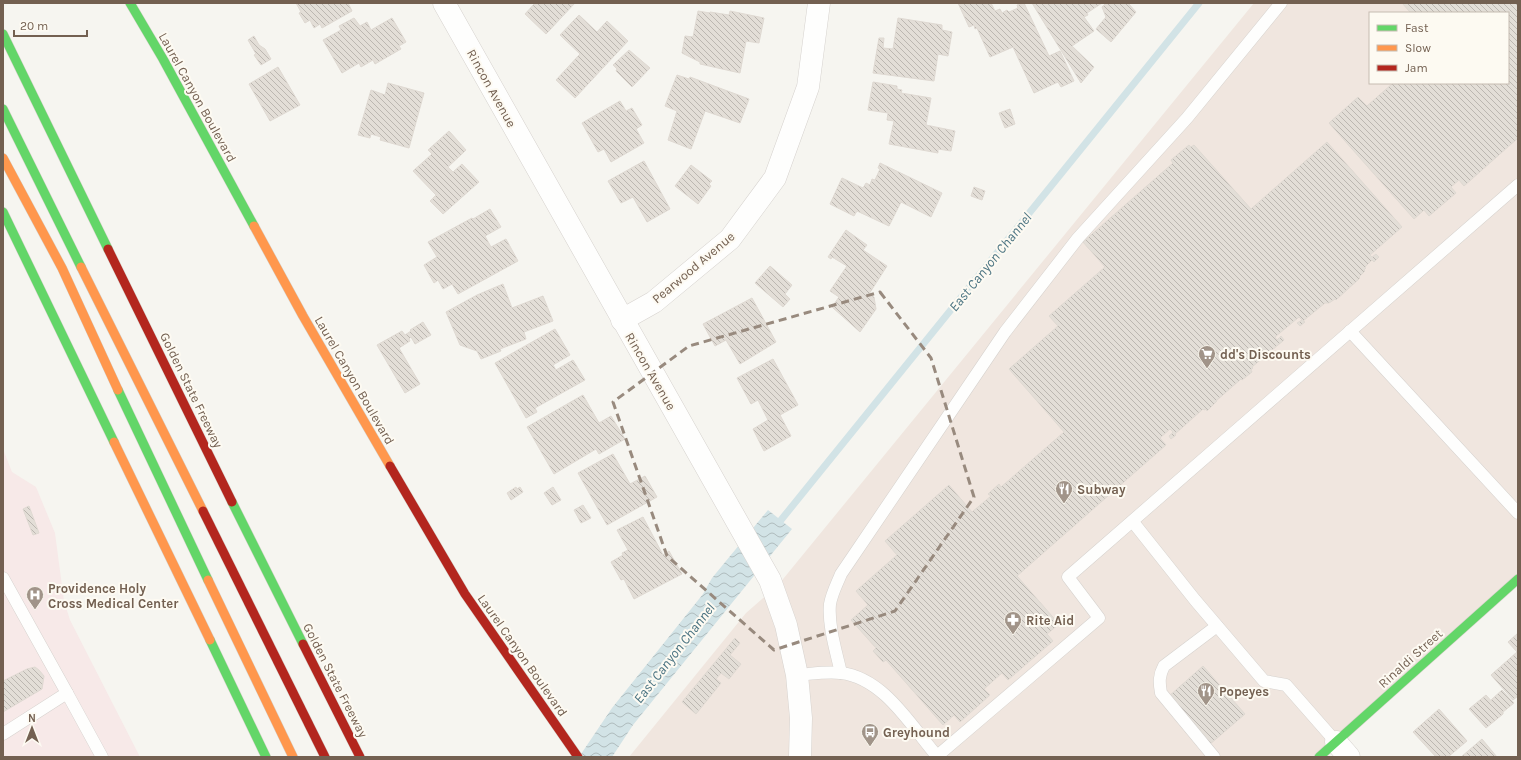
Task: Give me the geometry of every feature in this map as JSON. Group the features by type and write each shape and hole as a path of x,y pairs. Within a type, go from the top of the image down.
{"main road":[{"name":"Laurel Canyon Boulevard","path":"130,3 163,59 303,316 465,594 578,757"},
{"name":"Golden State Freeway","path":"3,34 266,570 360,757"},
{"path":"3,109 325,757"},
{"path":"3,158 62,268 136,431 293,757"},
{"path":"3,212 266,757"},
{"name":"Rinaldi Street","path":"1319,757 1343,749 1518,579"}],"street":[{"name":"Rincon Avenue","path":"444,3 770,580 786,625 797,675 801,718 800,757"},
{"name":"Pearwood Avenue","path":"622,320 654,302 730,239 775,178 808,87 819,3"}],"lane":[{"path":"841,673 830,617 830,603 841,574 1005,332 1078,238 1187,118 1281,3"},
{"path":"797,675 841,673 870,682 890,700 936,756 1099,618 1068,577 1133,522 1518,185"},
{"path":"1350,331 1518,513"},
{"path":"1133,522 1217,626 1264,681 1286,685 1343,749"},
{"path":"3,578 102,757"},
{"path":"1214,757 1161,693 1159,684 1160,674 1164,666 1217,626"},
{"path":"3,734 67,693"}],"highlighted area":[{"path":"880,292 931,358 974,497 895,611 774,650 667,556 613,402 689,346"}],"shaded area":[{"path":"1254,3 1518,3 1518,580 1315,757 629,757 746,613 779,584"},
{"name":"Providence Holy Cross Medical Center","path":"3,449 12,472 36,487 55,533 64,601 70,620 140,757 3,757"}],"water":[{"path":"768,510 792,529 633,725 612,757 579,757 612,708 703,594 712,578"}],"building":[{"path":"296,3 348,3 352,11 322,28 320,24 314,28 310,20 305,23 299,13 301,12"},
{"path":"535,3 575,3 546,34 525,14"},
{"path":"958,3 991,3 995,11 1000,9 1002,13 1007,10 1009,12 1018,8 1017,5 1024,3 1049,56 1060,51 1074,81 1061,87 1058,82 1034,93 1013,47 990,57 977,28 975,29 974,25 969,27"},
{"path":"1032,3 1102,3 1087,13 1088,15 1084,17 1094,31 1072,46 1094,67 1081,83"},
{"path":"1106,3 1128,3 1136,12 1111,42 1096,29 1106,17 1102,7"},
{"path":"1402,3 1518,3 1518,138 1464,186 1459,180 1451,187 1456,193 1429,216 1424,210 1414,219 1329,123 1358,97 1367,106 1392,84 1509,84 1509,12 1410,12"},
{"path":"698,11 729,15 730,11 764,18 759,43 746,41 740,73 700,64 700,62 682,53 685,36 693,37"},
{"path":"579,15 597,32 607,21 628,41 575,98 556,80 580,54 560,35"},
{"path":"354,18 360,26 367,22 371,30 392,18 406,42 399,46 401,49 375,64 373,60 361,67 359,63 342,73 323,40 341,30 339,26"},
{"path":"898,18 942,25 942,30 952,32 948,56 938,54 934,81 873,73 879,38 884,38 883,48 893,49"},
{"path":"254,36 259,45 265,49 271,59 261,65 254,55 256,54 248,40"},
{"path":"629,50 650,68 632,87 616,71 617,69 613,65"},
{"path":"278,67 300,105 270,121 249,84"},
{"path":"677,75 689,79 690,77 749,99 740,123 705,111 691,149 668,140 677,111 665,106"},
{"path":"873,82 897,86 897,89 902,90 901,93 931,98 926,125 955,131 951,151 938,149 938,153 889,144 894,121 887,120 888,113 868,110"},
{"path":"388,83 424,93 409,148 380,140 381,137 371,134 370,138 358,135 371,90 385,95"},
{"path":"620,101 626,111 632,108 642,125 636,129 644,143 611,162 604,149 598,152 582,123"},
{"path":"1010,109 1015,124 1005,128 999,113"},
{"path":"449,131 466,150 448,167 453,172 462,164 479,182 443,214 430,201 436,195 413,171 432,154 428,150"},
{"path":"1327,142 1402,227 1370,255 1372,257 1376,254 1379,257 1374,262 1372,260 1365,267 1365,271 1359,277 1360,278 1336,300 1335,299 1329,303 1325,303 1303,321 1305,322 1300,326 1297,323 1302,320 1299,317 1275,337 1277,340 1281,336 1284,340 1252,367 1252,372 1242,380 1241,379 1207,411 1206,409 1203,409 1171,439 1169,436 1173,432 1170,429 1160,438 1166,445 1017,576 1059,624 1047,634 1053,641 1008,680 1002,673 984,689 990,695 960,722 954,715 943,725 886,660 883,662 873,651 876,648 851,620 868,605 856,591 897,555 885,541 949,485 972,512 991,496 988,494 999,484 1001,487 1064,432 1009,369 1058,326 1049,316 1105,267 1083,242 1173,163 1171,160 1189,145 1191,147 1194,145 1251,209"},
{"path":"644,161 670,209 647,222 633,197 621,203 608,181"},
{"path":"880,163 942,193 931,217 901,202 889,226 857,211 854,216 830,204 842,178 863,188 866,183 870,185 872,179 875,180 880,169 878,168"},
{"path":"691,165 712,181 709,184 711,186 698,204 675,186"},
{"path":"974,187 985,191 982,200 971,196"},
{"path":"490,209 501,227 485,236 491,247 506,239 518,261 458,294 452,284 443,289 438,280 434,283 424,265 437,257 428,242"},
{"path":"846,230 867,245 863,250 887,266 869,294 874,297 876,309 860,332 832,307 839,297 830,291 847,266 832,257 831,259 828,257"},
{"path":"770,266 792,285 785,294 790,299 783,307 755,283"},
{"path":"503,284 512,308 543,296 553,321 524,332 526,339 500,349 501,351 481,359 477,351 460,345 446,312 477,295"},
{"path":"752,298 776,342 740,364 726,340 715,346 703,324"},
{"path":"423,322 431,335 415,344 411,337 409,339 410,341 399,348 420,384 405,393 377,345 402,331 405,335"},
{"path":"555,329 570,355 553,365 556,370 573,360 585,380 535,408 537,412 526,418 495,363"},
{"path":"773,359 798,405 780,415 791,436 764,451 753,429 768,420 758,400 751,404 737,378"},
{"path":"583,395 599,423 611,416 625,439 599,454 596,449 554,474 527,427"},
{"path":"613,454 630,484 645,476 657,497 607,525 578,473"},
{"path":"516,487 517,489 520,487 523,492 511,500 507,493"},
{"path":"553,487 561,500 552,505 544,493"},
{"path":"583,505 591,518 581,523 574,510"},
{"path":"29,506 39,533 33,535 23,509"},
{"path":"643,517 663,555 669,551 682,574 634,599 624,579 621,580 611,562 623,555 622,553 628,550 617,530"},
{"path":"1518,633 1518,696 1513,700 1491,675 1517,652 1508,642"},
{"path":"735,638 740,643 730,655 741,664 729,679 721,673 716,679 721,683 696,714 682,702"},
{"name":"Popeyes","path":"1203,666 1245,714 1209,745 1168,697"},
{"path":"35,667 44,676 42,689 3,712 3,681 27,669"},
{"path":"1502,690 1514,703 1503,712 1503,714 1491,700"},
{"path":"1486,695 1503,714 1486,728 1469,709"},
{"path":"1439,709 1467,741 1448,757 1436,757 1413,732"},
{"path":"1482,739 1497,757 1461,757"}],"waterway":[{"name":"East Canyon Channel","path":"781,520 1199,3"}],"traffic: fast":[{"path":"130,3 163,59 254,226"},
{"path":"3,34 108,249"},
{"path":"3,109 81,267"},
{"path":"3,212 114,442"},
{"path":"118,390 208,580"},
{"path":"232,502 303,644"},
{"path":"1319,757 1518,579"},
{"path":"210,640 266,757"}],"traffic: slow":[{"path":"3,158 62,268 118,390"},
{"path":"254,226 303,316 390,466"},
{"path":"81,267 203,511"},
{"path":"114,442 210,640"},
{"path":"208,580 293,757"}],"traffic: jam":[{"path":"108,249 232,502"},
{"path":"390,466 465,594 578,757"},
{"path":"203,511 325,757"},
{"path":"303,644 360,757"}],"place":[{"name":"dd's Discounts","path":"1207,369"},
{"name":"Subway","path":"1064,504"},
{"name":"Providence Holy Cross Medical Center","path":"35,610"},
{"name":"Rite Aid","path":"1013,635"},
{"name":"Popeyes","path":"1206,706"},
{"name":"Greyhound","path":"870,747"}]}
